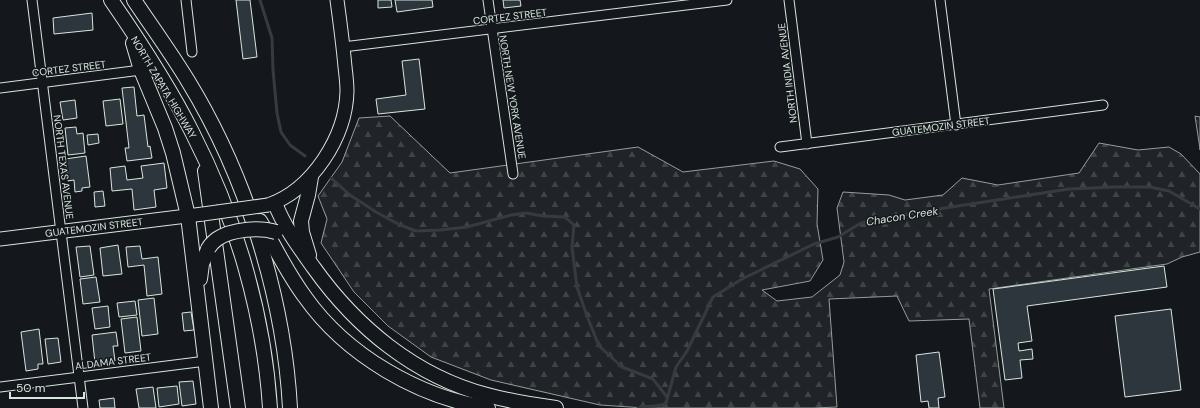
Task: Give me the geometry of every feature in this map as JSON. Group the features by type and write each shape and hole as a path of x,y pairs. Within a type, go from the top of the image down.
{"main road":[{"name":"NORTH ZAPATA HIGHWAY","path":"111,0 173,97 203,155 221,196 248,278 264,354 270,408"},
{"name":"NORTH ZAPATA HIGHWAY","path":"134,0 188,81 220,140 242,190 272,286 284,350 290,408"},
{"path":"337,0 347,92 342,124 326,156 311,176 291,194 271,204 312,265 342,304 382,342 434,375 456,385 487,396 556,408"},
{"path":"128,26 141,70 165,128 173,153 188,216 211,408"},
{"path":"203,155 238,408"},
{"path":"311,176 308,195 303,209 302,232 312,265"},
{"path":"242,190 285,268 306,298 324,320 350,345 376,364 435,395 488,408"},
{"name":"GUATEMOZIN STREET","path":"0,239 188,216 271,204"},
{"path":"198,292 202,264 208,248 215,240 222,236 243,231 259,229 276,232 283,235 312,265"}],"street":[{"name":"NORTH TEXAS AVENUE","path":"32,0 83,408"},
{"path":"186,0 192,52"},
{"name":"NORTH NEW YORK AVENUE","path":"488,0 513,174"},
{"name":"CORTEZ STREET","path":"343,47 727,0"},
{"name":"NORTH INDIA AVENUE","path":"789,0 807,144"},
{"path":"940,0 956,125"},
{"name":"CORTEZ STREET","path":"0,88 141,70"},
{"name":"GUATEMOZIN STREET","path":"780,147 1102,105"},
{"name":"ALDAMA STREET","path":"0,387 206,361"}],"green space":[{"path":"390,116 450,173 638,147 683,172 774,161 800,169 818,189 817,224 823,260 810,281 762,290 777,301 812,297 840,275 844,262 837,208 843,192 889,195 905,200 943,195 962,178 998,185 1079,173 1099,143 1138,150 1169,147 1181,154 1200,174 1200,252 1182,257 1167,264 989,289 1004,408 980,408 969,319 909,321 897,296 829,299 837,407 645,408 600,405 491,380 431,357 388,326 354,292 321,243 327,219 318,196 342,162 359,118"},
{"path":"1195,116 1200,117 1200,149"}],"building":[{"path":"236,0 250,0 257,57 243,59"},
{"path":"378,0 391,0 392,7 378,8"},
{"path":"395,0 432,0 433,7 397,12"},
{"path":"503,0 520,0 521,6 504,8"},
{"path":"92,13 93,30 54,34 53,18"},
{"path":"419,59 425,109 378,114 376,99 406,95 402,61"},
{"path":"134,87 137,116 144,115 148,147 150,146 152,158 127,161 125,148 129,148 122,88"},
{"path":"120,99 123,124 106,126 103,101"},
{"path":"75,100 77,118 63,120 60,102"},
{"path":"76,127 77,134 83,133 85,153 68,155 65,128"},
{"path":"98,134 99,143 88,145 87,135"},
{"path":"86,156 90,187 82,188 82,191 75,192 74,180 68,181 65,159"},
{"path":"164,163 167,188 154,190 156,207 134,210 132,189 112,191 110,168 125,166 127,180 143,178 141,166"},
{"path":"103,191 105,206 95,207 94,192"},
{"path":"118,245 122,274 103,276 100,248"},
{"path":"90,246 94,275 80,277 76,247"},
{"path":"140,246 142,259 158,257 162,294 147,296 144,265 128,267 126,247"},
{"path":"1164,266 1167,287 1027,306 1032,341 1018,343 1019,351 1032,349 1033,359 1020,360 1022,378 1005,380 993,289"},
{"path":"96,277 100,302 83,304 80,279"},
{"path":"154,298 158,334 142,336 138,300"},
{"path":"135,301 137,315 119,317 117,303"},
{"path":"108,306 110,327 95,329 92,308"},
{"path":"1171,309 1181,390 1125,397 1115,316"},
{"path":"191,312 194,330 184,331 182,313"},
{"path":"137,317 141,351 125,353 121,319"},
{"path":"39,329 43,364 38,364 38,369 26,371 21,332"},
{"path":"116,332 118,346 113,346 115,361 95,363 92,335"},
{"path":"58,338 61,362 48,364 45,339"},
{"path":"939,352 945,397 938,398 939,408 929,408 928,401 921,402 916,355"},
{"path":"193,381 196,404 182,406 179,382"},
{"path":"177,386 179,404 159,407 157,388"},
{"path":"153,387 156,408 139,408 136,389"},
{"path":"114,398 115,408 100,408 99,400"}],"waterway":[{"path":"260,0 272,38 277,113 281,132 290,145 305,156"},
{"path":"331,178 350,195 376,212 400,225 416,231 467,227 511,215 526,213 543,216 565,217 574,225 572,247 577,287 599,346 622,367 653,379 667,397"},
{"name":"Chacon Creek","path":"638,408 663,405 666,403 676,367 687,351 713,297 742,279 814,244 838,237 861,223 919,212 1069,189 1115,187 1150,187 1169,191 1200,209"}]}
